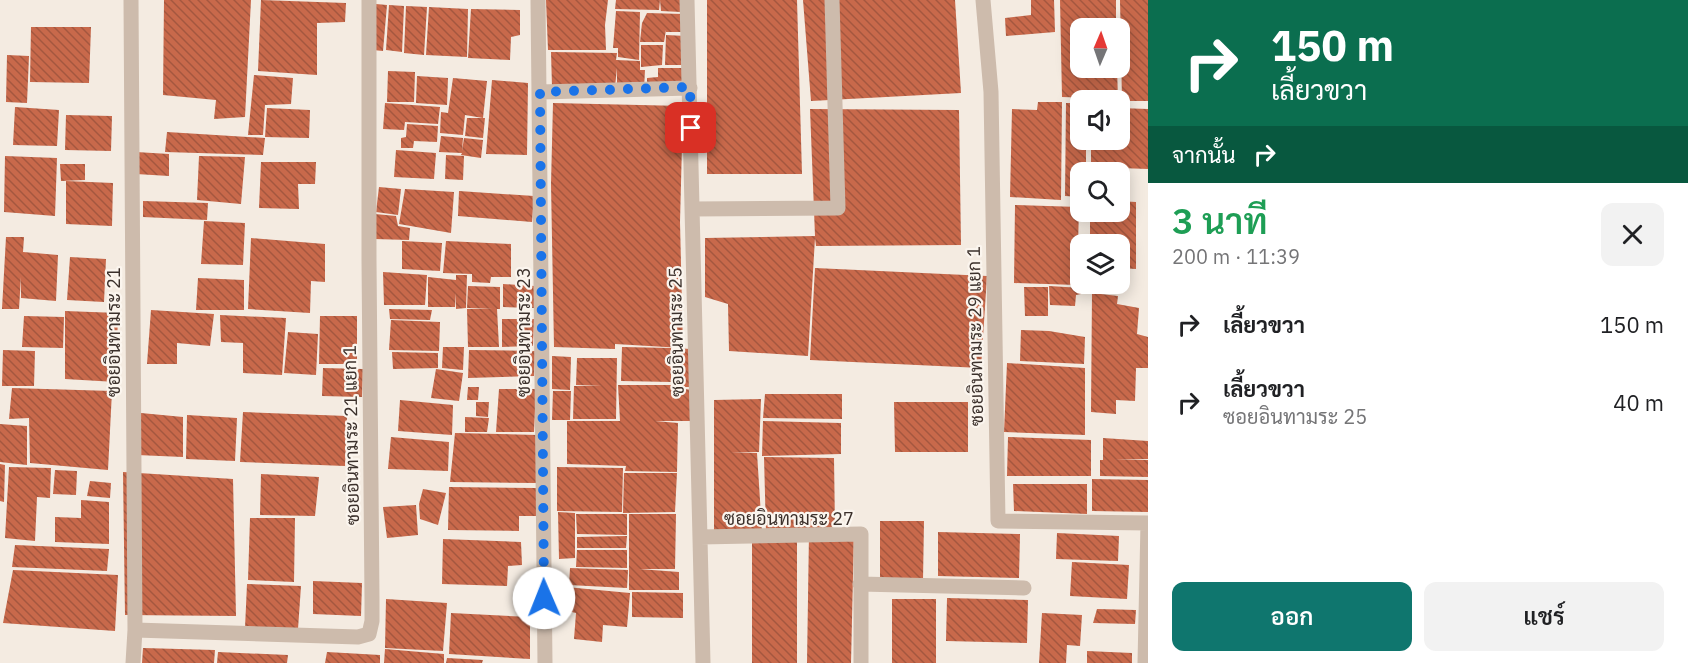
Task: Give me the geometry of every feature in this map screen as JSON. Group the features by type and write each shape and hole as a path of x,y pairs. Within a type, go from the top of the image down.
{"street":[{"name":"ซอยอินทามระ 21","path":"131,0 135,630 133,663"},
{"name":"ซอยอินทามระ 21 แยก 1","path":"135,630 358,637 369,634 372,621 369,0"},
{"name":"ซอยอินทามระ 23","path":"538,0 545,663"},
{"name":"ซอยอินทามระ 25","path":"687,0 703,663"},
{"path":"693,209 838,208 832,0"},
{"name":"ซอยอินทามระ 29 แยก 1","path":"983,0 991,92 998,521 1148,523"},
{"path":"540,92 690,87"},
{"path":"1145,663 1148,523"},
{"name":"ซอยอินทามระ 27","path":"700,537 861,534 861,663"},
{"path":"860,584 1024,588"}],"building":[{"path":"164,0 251,0 245,117 214,119 216,100 163,95"},
{"path":"261,0 346,3 345,22 317,23 317,75 258,71"},
{"path":"546,0 608,0 605,25 606,50 548,50"},
{"path":"616,0 660,0 659,10 615,9"},
{"path":"660,0 682,0 681,12 661,11"},
{"path":"707,0 797,0 802,174 707,174"},
{"path":"803,0 955,0 961,93 811,101"},
{"path":"1031,0 1054,0 1055,32 1006,36 1005,18 1031,15"},
{"path":"1060,0 1116,0 1116,18 1070,18 1070,78 1117,78 1118,90 1070,90 1070,97 1062,97"},
{"path":"1120,0 1148,0 1148,101 1130,101 1130,90 1122,90 1122,78 1130,78 1130,18 1120,18"},
{"path":"365,3 387,5 383,51 363,49"},
{"path":"389,5 404,6 402,52 386,50"},
{"path":"406,6 427,7 424,55 404,53"},
{"path":"429,7 468,9 467,57 426,55"},
{"path":"471,9 520,10 520,35 511,37 510,60 468,58"},
{"path":"616,11 640,12 639,60 618,57 618,48 613,48"},
{"path":"647,13 683,14 683,32 666,32 666,30 664,42 640,42 642,23"},
{"path":"31,27 91,27 89,83 30,82"},
{"path":"666,35 686,36 684,65 665,65"},
{"path":"641,45 663,45 662,65 641,67"},
{"path":"551,52 617,53 616,60 640,61 640,70 645,70 644,89 617,90 617,68 615,87 552,87"},
{"path":"7,55 29,56 27,103 6,102"},
{"path":"658,68 683,68 683,84 647,85 647,78 658,77"},
{"path":"388,71 415,72 414,102 387,102"},
{"path":"254,75 293,78 291,104 265,105 263,135 248,135"},
{"path":"417,76 448,78 447,105 416,103"},
{"path":"453,78 487,81 483,118 465,115 463,135 440,133 441,112 448,113"},
{"path":"492,80 528,83 527,155 486,154"},
{"path":"1038,102 1062,102 1061,200 1010,197 1012,109 1037,110"},
{"path":"385,103 440,107 438,124 405,122 404,130 383,129"},
{"path":"553,103 683,106 680,222 683,348 615,344 615,349 554,347 551,184"},
{"path":"1066,103 1070,103 1070,150 1086,150 1086,162 1070,162 1070,196 1065,196"},
{"path":"15,107 59,110 57,146 13,145"},
{"path":"267,108 310,110 309,138 265,137"},
{"path":"1130,108 1148,109 1148,169 1130,168 1130,162 1091,162 1091,150 1130,150"},
{"path":"810,109 959,110 961,245 816,246 815,238 808,356 729,351 728,304 705,297 705,238 815,236"},
{"path":"66,115 112,116 111,151 65,150"},
{"path":"467,118 485,118 483,138 465,136"},
{"path":"407,124 438,126 437,142 414,141 413,148 401,148 401,138 406,137"},
{"path":"167,132 265,138 263,155 165,152"},
{"path":"441,136 463,138 462,151 464,138 483,140 481,158 461,155 462,153 439,152"},
{"path":"396,150 436,153 434,179 394,177"},
{"path":"136,152 169,154 169,176 136,174"},
{"path":"446,155 464,156 463,180 445,179"},
{"path":"5,156 57,158 55,216 4,212"},
{"path":"199,156 245,157 241,204 197,200"},
{"path":"261,162 316,162 315,184 298,184 299,209 259,208"},
{"path":"60,164 85,164 85,180 61,181"},
{"path":"66,181 113,183 112,226 66,224"},
{"path":"379,187 401,189 398,215 376,212"},
{"path":"405,189 454,192 451,233 399,224"},
{"path":"459,191 534,196 532,222 458,216"},
{"path":"143,201 208,203 207,220 143,217"},
{"path":"1130,202 1136,202 1136,269 1130,269 1130,234 1090,234 1090,222 1130,222"},
{"path":"1015,205 1070,207 1070,222 1079,222 1078,234 1070,234 1070,285 1014,283"},
{"path":"375,214 396,216 398,226 410,228 409,240 374,239"},
{"path":"204,221 245,223 243,265 201,264"},
{"path":"6,237 24,237 23,252 58,255 56,301 21,298 21,277 19,309 2,309"},
{"path":"251,238 325,244 325,282 311,281 310,313 248,309"},
{"path":"402,241 442,243 440,271 402,269"},
{"path":"446,241 511,244 511,277 491,277 490,283 472,282 472,274 443,273"},
{"path":"70,257 106,259 104,302 67,300"},
{"path":"815,268 987,276 981,368 810,360"},
{"path":"383,272 427,275 425,305 384,305"},
{"path":"456,275 467,275 466,308 456,309 456,293 455,307 428,307 428,277 456,280"},
{"path":"198,278 244,280 244,310 196,310"},
{"path":"503,284 535,286 534,308 503,307"},
{"path":"468,286 500,287 500,309 497,309 499,347 468,347 467,309 493,309 467,308"},
{"path":"1049,286 1070,287 1070,294 1081,294 1076,295 1075,306 1050,305"},
{"path":"1024,287 1048,287 1048,316 1025,316"},
{"path":"1092,294 1118,296 1117,304 1139,308 1137,334 1148,337 1148,368 1136,368 1135,401 1116,400 1116,414 1091,412"},
{"path":"389,309 432,310 430,320 390,319"},
{"path":"151,310 214,314 210,346 177,343 177,364 147,364"},
{"path":"65,311 118,313 116,382 65,379"},
{"path":"220,315 286,318 282,375 243,373 243,343 221,342"},
{"path":"24,316 64,317 63,348 22,347"},
{"path":"320,316 357,316 357,364 319,364"},
{"path":"502,319 534,319 533,346 502,347"},
{"path":"391,320 440,322 439,351 389,350"},
{"path":"1021,330 1049,331 1085,337 1084,364 1020,361"},
{"path":"288,332 318,334 316,375 284,373"},
{"path":"443,347 464,347 463,370 442,368"},
{"path":"622,347 671,348 671,382 621,381"},
{"path":"674,348 691,349 691,387 673,387"},
{"path":"3,350 35,351 34,386 2,386"},
{"path":"469,350 535,351 534,376 468,378"},
{"path":"392,352 438,353 438,368 393,369"},
{"path":"552,356 571,357 570,390 552,389"},
{"path":"577,358 617,358 616,419 573,419 574,386 602,386 576,385"},
{"path":"1007,363 1085,368 1085,435 1004,432"},
{"path":"323,368 363,369 362,397 322,396"},
{"path":"436,369 463,373 459,401 431,398"},
{"path":"618,385 672,385 672,400 673,388 694,390 693,421 655,421 678,423 677,472 625,471 626,466 567,464 567,421 620,421"},
{"path":"468,387 479,387 478,400 467,400"},
{"path":"12,388 112,391 108,470 30,463 29,418 9,419"},
{"path":"499,389 536,389 534,432 496,432"},
{"path":"553,391 571,391 570,420 552,420"},
{"path":"765,394 842,394 842,419 763,418"},
{"path":"761,399 759,452 731,452 757,453 762,531 714,532 714,400"},
{"path":"400,400 453,405 452,435 398,431"},
{"path":"476,402 489,402 488,417 476,416"},
{"path":"894,402 968,402 968,452 895,452"},
{"path":"243,412 347,416 345,466 240,462"},
{"path":"141,413 183,417 183,457 137,455"},
{"path":"187,415 237,418 235,461 186,459"},
{"path":"465,417 489,418 487,432 465,432"},
{"path":"763,421 841,423 841,454 762,456"},
{"path":"0,424 27,426 27,465 0,462"},
{"path":"455,433 538,435 536,483 450,482"},
{"path":"391,437 449,442 448,471 388,469"},
{"path":"1008,437 1091,440 1091,476 1007,476"},
{"path":"1103,438 1148,441 1148,459 1115,460 1148,460 1148,477 1100,476"},
{"path":"764,457 834,458 835,528 766,532"},
{"path":"0,464 5,465 4,502 0,501"},
{"path":"9,467 51,468 50,498 37,497 35,541 5,538"},
{"path":"557,467 623,468 622,512 557,511"},
{"path":"55,470 77,471 76,495 53,494"},
{"path":"123,472 233,479 236,616 125,615"},
{"path":"624,473 677,473 675,512 623,513"},
{"path":"261,474 319,477 315,516 260,515"},
{"path":"1092,479 1148,480 1148,512 1092,511"},
{"path":"90,481 111,483 110,498 87,496"},
{"path":"1013,484 1087,484 1087,514 1014,511"},
{"path":"449,487 536,488 536,516 519,516 519,531 448,530"},
{"path":"423,489 446,493 438,525 420,519 419,504"},
{"path":"81,500 109,502 109,544 55,542 55,517 81,518"},
{"path":"416,505 418,535 387,538 383,507"},
{"path":"558,512 575,513 575,558 559,559"},
{"path":"576,514 627,514 627,535 577,534"},
{"path":"629,514 676,514 675,569 639,569 679,572 679,590 629,590"},
{"path":"250,518 295,518 294,582 248,580"},
{"path":"880,521 924,521 923,580 880,580"},
{"path":"938,532 1020,534 1019,578 938,576"},
{"path":"752,533 797,533 797,663 752,663"},
{"path":"809,533 854,533 851,663 807,663"},
{"path":"1057,533 1119,536 1118,561 1056,559"},
{"path":"627,536 626,548 577,548 577,537"},
{"path":"443,539 521,542 522,565 508,566 507,586 442,584"},
{"path":"15,545 109,549 107,571 12,567"},
{"path":"577,550 627,550 627,568 576,567"},
{"path":"1072,562 1129,565 1127,599 1070,596"},
{"path":"570,568 628,570 627,588 569,585"},
{"path":"13,570 118,575 115,631 3,623"},
{"path":"313,581 362,583 361,616 313,614"},
{"path":"247,584 301,586 298,629 245,628"},
{"path":"566,587 630,593 627,627 603,625 602,642 574,639 576,613 563,610"},
{"path":"632,592 683,593 683,618 632,617"},
{"path":"947,598 1028,600 1027,643 946,641"},
{"path":"386,599 447,603 443,651 385,648"},
{"path":"892,599 936,599 936,663 892,663"},
{"path":"1097,609 1136,610 1135,624 1093,623"},
{"path":"451,613 530,617 530,659 449,654"},
{"path":"1042,613 1082,615 1080,646 1067,645 1066,663 1039,663"},
{"path":"143,648 215,650 214,663 142,663"},
{"path":"385,649 444,654 444,663 384,663"},
{"path":"1087,651 1132,653 1132,663 1087,663"},
{"path":"218,652 288,655 287,663 217,663"},
{"path":"327,652 380,655 380,663 325,663"},
{"path":"447,658 483,660 482,663 446,663"}],"route":[{"path":"544,598 540,92 690,87 691,128"}]}
